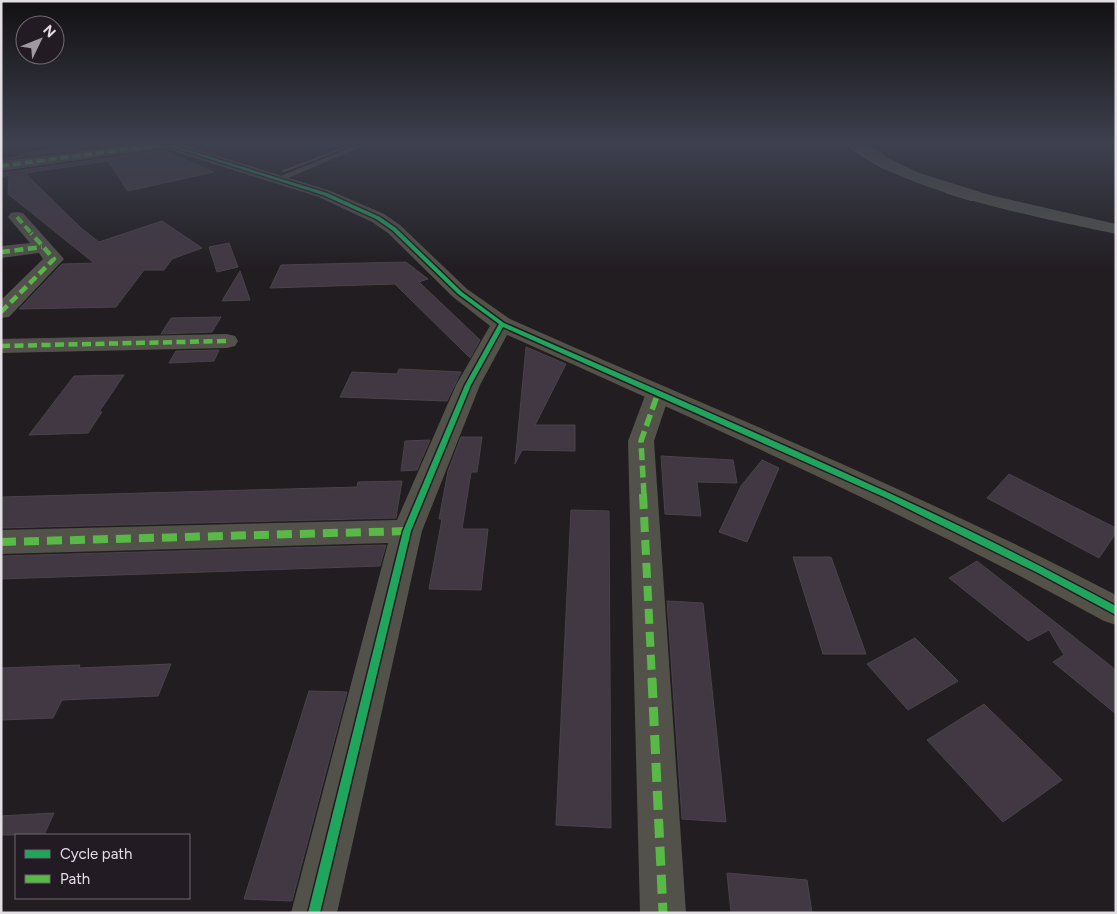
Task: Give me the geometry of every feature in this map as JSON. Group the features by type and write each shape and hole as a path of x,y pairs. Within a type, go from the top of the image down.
{"street":[{"path":"297,186 345,202 394,228 460,293 502,324 936,517 1054,577 1116,612"},
{"path":"943,186 986,199 1116,229"},
{"path":"1,312 54,259 17,217"},
{"path":"1,252 42,247"},
{"path":"314,913 407,531 468,385 502,324"},
{"path":"1,346 227,341"},
{"path":"658,392 641,441 663,913"},
{"path":"1,542 407,531"}],"building":[{"path":"8,186 38,186 81,228 99,242 162,221 202,248 172,259 164,270 144,270 116,307 19,309 62,264 94,263 8,194"},
{"path":"124,186 152,186 128,191"},
{"path":"229,243 238,267 217,272 209,247"},
{"path":"406,262 428,279 419,282 480,340 470,358 395,284 270,288 281,265"},
{"path":"240,271 250,300 222,301"},
{"path":"221,317 212,332 161,334 171,318"},
{"path":"526,347 566,364 535,425 575,425 575,451 522,450 515,464"},
{"path":"219,350 214,361 169,363 176,351"},
{"path":"399,369 461,372 447,401 340,397 352,372 397,374"},
{"path":"124,375 99,412 102,412 88,433 29,435 74,376"},
{"path":"461,437 482,437 477,472 471,472 462,529 488,529 481,590 429,589 442,519 439,519 448,471"},
{"path":"430,440 417,470 401,471 405,441"},
{"path":"661,456 733,460 737,483 697,482 701,516 665,514"},
{"path":"762,460 779,468 747,542 719,532 741,486"},
{"path":"1009,474 1116,528 1116,533 1099,558 987,498"},
{"path":"402,481 396,518 1,528 1,497 357,487 358,482"},
{"path":"571,510 609,511 611,828 556,825"},
{"path":"386,545 380,566 1,579 1,556"},
{"path":"793,557 831,557 866,654 823,654"},
{"path":"977,561 1116,670 1116,714 1053,662 1064,655 1049,630 1028,641 949,578"},
{"path":"667,601 703,603 726,822 682,819"},
{"path":"915,638 958,681 908,710 867,664"},
{"path":"171,664 158,696 62,700 53,718 1,720 1,668 80,665 79,668"},
{"path":"309,691 347,692 292,901 244,899"},
{"path":"984,704 1062,780 1003,822 927,740"},
{"path":"54,813 44,834 1,835 1,816"},
{"path":"727,873 807,880 812,913 731,913"}],"waterway":[{"path":"946,192 972,200"}],"marked path":[{"path":"1,312 54,259 17,217"},
{"path":"1,252 42,247"},
{"path":"1,346 227,341"},
{"path":"658,393 641,441 663,913"},
{"path":"1,542 407,531"}],"cycle path":[{"path":"298,186 325,194 378,218 394,229 460,293 502,324 889,496 966,533 1116,611"},
{"path":"314,913 407,531 468,385 502,324"}]}
